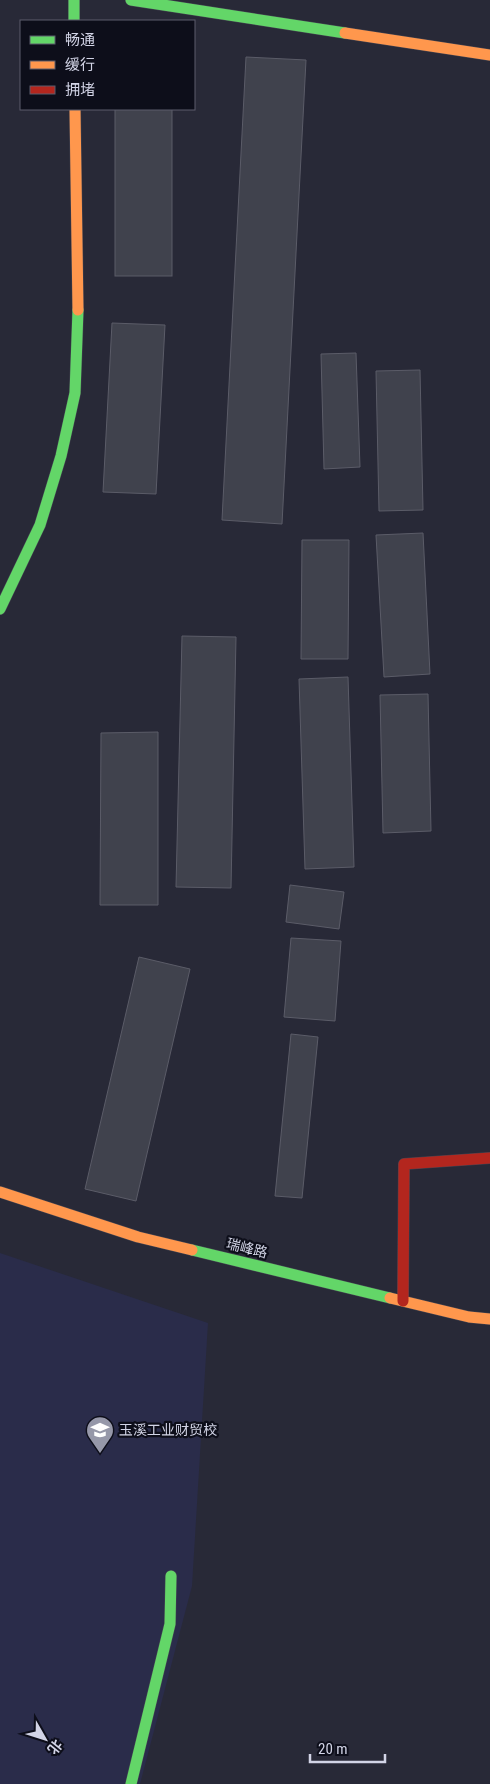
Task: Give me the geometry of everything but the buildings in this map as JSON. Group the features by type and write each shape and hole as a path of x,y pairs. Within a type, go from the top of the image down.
{"street":[{"path":"74,0 74,20"},
{"path":"131,0 490,55"},
{"path":"0,609 40,525 61,456 75,393 78,306 75,110"},
{"path":"403,1301 404,1164 490,1158"},
{"name":"瑞峰路","path":"0,1192 138,1237 469,1317 490,1319"},
{"path":"132,1784 170,1624 171,1576"}],"shaded area":[{"name":"玉溪工业财贸校","path":"0,1253 208,1323 192,1586 140,1784 0,1784"}],"traffic: fast":[{"path":"74,0 74,20"},
{"path":"131,0 345,33"},
{"path":"0,609 40,525 61,456 75,393 78,310"},
{"path":"192,1250 390,1298"},
{"path":"131,1784 170,1624 171,1576"}],"traffic: slow":[{"path":"345,33 490,55"},
{"path":"75,110 78,310"},
{"path":"0,1192 138,1237 192,1250"},
{"path":"390,1298 469,1317 490,1319"}],"traffic: jam":[{"path":"403,1301 404,1164 490,1158"}],"place":[{"name":"玉溪工业财贸校","path":"100,1454"}]}
